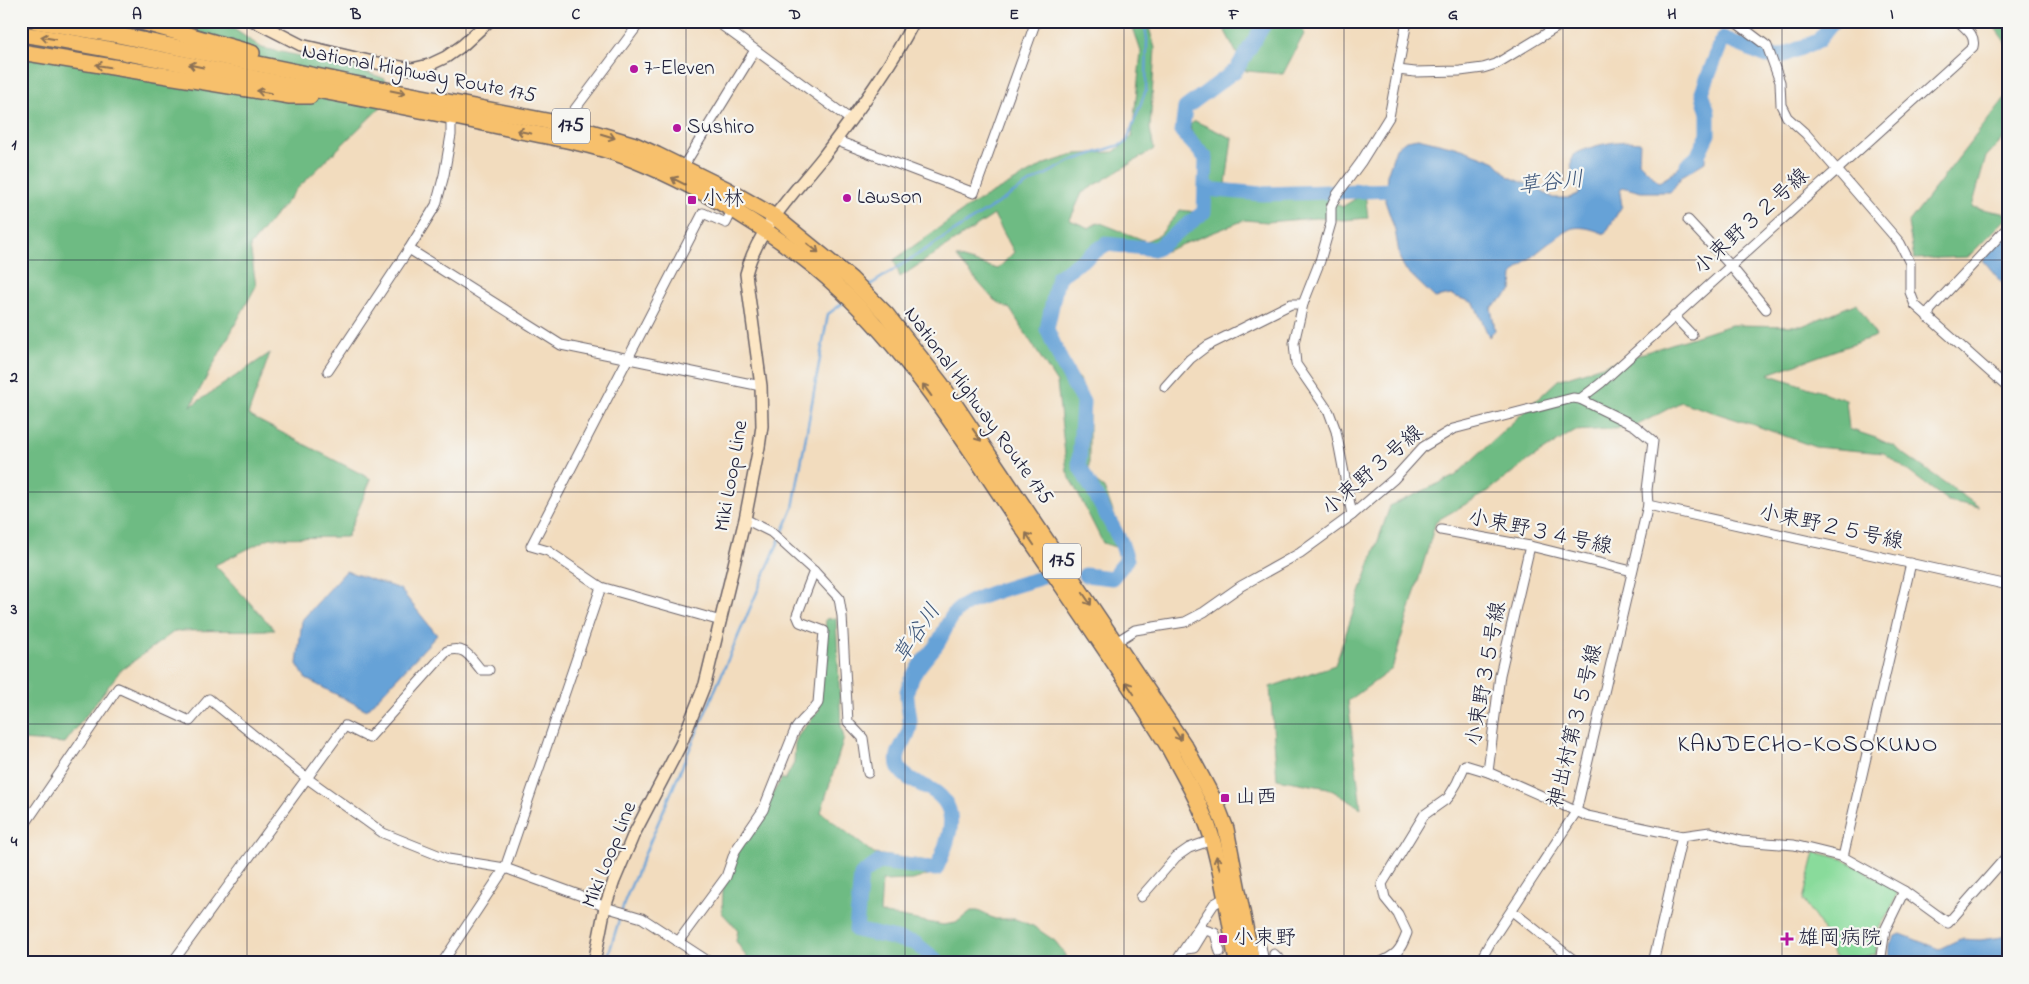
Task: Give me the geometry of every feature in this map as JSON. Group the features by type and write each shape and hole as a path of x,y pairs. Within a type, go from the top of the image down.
{"highway":[{"name":"National Highway Route 175","path":"36,21 111,41 348,89 567,124 635,145 775,217 851,279 886,314 941,384 1110,646 1190,787 1212,840 1226,897 1237,963"},
{"path":"138,21 303,67 348,89"},
{"name":"National Highway Route 175","path":"21,34 111,41"},
{"path":"21,52 290,96 348,89"},
{"name":"National Highway Route 175","path":"348,89 451,116 596,148 644,165 766,231 806,259 842,290 905,360 1110,646 1186,748 1217,806 1226,829 1252,963"}],"main road":[{"path":"254,21 301,45 377,63 412,69 429,66 446,57 463,45 489,21"},
{"name":"Miki Loop Line","path":"594,963 605,907 614,882 633,836 681,744 702,693 722,621 745,519 762,426 761,386 746,274 755,248 775,217 851,120 896,56 914,21"}],"street":[{"path":"562,140 567,124 577,106 641,21"},
{"path":"716,21 851,120"},
{"path":"835,140 974,193 1036,21"},
{"path":"1352,515 1336,431 1329,412 1296,364 1294,343 1303,304 1320,262 1332,223 1332,207 1339,192 1361,162 1389,117 1407,21"},
{"path":"1398,70 1415,72 1460,71 1483,68 1496,64 1567,21"},
{"path":"1734,21 1767,46 1780,82 1780,105 1788,117 1806,134 1900,243 1910,263 1910,292 1915,305 2008,388"},
{"name":"小束野３２号線","path":"1580,399 1601,383 1973,47 1972,34 1958,21"},
{"path":"683,168 755,50"},
{"path":"328,370 410,249 436,205 444,175 451,135 451,116"},
{"path":"722,621 601,587 548,551 531,546 703,213 726,223 732,211"},
{"path":"1688,220 1730,265 1766,309"},
{"path":"1928,318 1930,310 2008,227"},
{"path":"410,249 561,345 761,386"},
{"path":"1164,387 1190,359 1207,346 1291,304 1303,304"},
{"path":"1674,316 1692,335"},
{"name":"小束野３号線","path":"1110,646 1135,630 1185,622 1204,612 1241,586 1309,547 1352,515 1394,479 1423,447 1453,429 1573,398 1580,399"},
{"path":"1580,399 1635,426 1652,441 1648,505"},
{"name":"小束野２５号線","path":"1648,505 2008,585"},
{"name":"神出村第３５号線","path":"1479,963 1490,943 1576,812 1648,505"},
{"path":"745,519 771,532 814,571 839,598 842,616 848,722 863,738 868,773"},
{"name":"小束野３４号線","path":"1441,530 1530,546 1632,571"},
{"name":"小束野３５号線","path":"1530,546 1500,675 1488,772 1587,816 1682,836"},
{"path":"1843,857 1911,563"},
{"path":"678,942 726,877 735,851 763,810 795,730 801,720 812,712 818,703 824,631 800,622 797,614 814,571"},
{"path":"442,963 505,868 601,587"},
{"path":"172,963 345,726 369,738 447,651 456,648 464,651 481,670 489,670"},
{"path":"21,830 118,688 190,721 209,699 308,779 383,833 448,859 505,868 579,895 605,907 642,918 711,963"},
{"path":"1379,963 1396,955 1403,946 1407,933 1398,914 1385,898 1382,884 1424,815 1448,798 1465,765 1488,772"},
{"path":"1653,963 1682,836 1710,832 1741,841 1794,845 1843,857 1904,891 1948,923 2008,855"},
{"path":"1141,898 1176,857 1189,848 1212,840"},
{"path":"1880,963 1884,930 1904,891"},
{"path":"1175,963 1214,904 1226,897"},
{"path":"1512,911 1575,961 1585,963"},
{"path":"1185,948 1194,948 1205,930 1215,932 1220,952"},
{"path":"1261,946 1264,963"},
{"path":"1274,954 1283,963"}],"green space":[{"path":"21,21 222,21 262,48 343,65 383,78 397,91 296,190 250,246 256,286 191,406 270,353 248,415 371,479 347,537 270,538 215,565 275,630 175,631 120,671 65,743 21,740"},
{"path":"1131,21 1147,21 1155,48 1150,129 1154,149 1082,193 1070,220 1089,228 1098,222 1146,241 1160,235 1180,210 1203,213 1206,175 1211,164 1203,146 1191,131 1190,125 1195,121 1232,138 1226,184 1325,195 1342,207 1365,193 1368,218 1344,220 1316,218 1267,222 1245,220 1153,256 1115,241 1091,249 1062,268 1046,336 1054,359 1080,379 1089,406 1089,477 1104,488 1124,540 1118,548 1103,543 1067,472 1057,383 1010,309 994,300 956,257 998,269 1014,252 994,215 900,277 894,260 971,205 1045,164 1076,154 1114,152 1132,137 1141,52"},
{"path":"1231,21 1301,21 1304,34 1283,74 1246,71 1225,31"},
{"path":"1990,21 2008,21 2008,46"},
{"path":"2008,94 2008,133 1986,157 1972,207 2008,214 2008,217 1968,257 1914,259 1908,223"},
{"path":"1857,303 1876,336 1768,374 1846,400 1849,429 1893,446 1979,507 1948,501 1884,453 1815,447 1681,402 1632,428 1574,431 1528,461 1487,492 1436,521 1392,669 1348,701 1361,808 1328,788 1277,779 1270,687 1335,665 1390,506 1455,476 1558,380 1731,325 1802,326"},
{"path":"836,618 841,726 844,738 821,812 874,854 944,863 940,871 913,880 882,881 880,913 943,925 956,923 971,911 978,911 995,919 1015,919 1033,926 1055,941 1063,951 1068,963 750,963 736,941 738,930 722,913 723,890 738,851 782,778 785,780 794,763 795,743 798,736 819,710 826,619"},
{"path":"1815,852 1843,859 1898,891 1890,911 1877,931 1876,954 1842,961 1833,955 1821,926 1803,900"}],"water":[{"path":"1418,138 1459,148 1494,161 1509,177 1532,186 1553,198 1569,198 1580,193 1571,165 1573,155 1589,148 1623,141 1640,142 1639,162 1659,182 1669,176 1698,151 1705,150 1705,162 1682,176 1671,192 1641,192 1622,187 1620,193 1622,206 1605,234 1585,228 1573,228 1542,248 1513,274 1512,291 1491,308 1495,330 1489,337 1474,303 1451,295 1435,298 1405,269 1400,259 1395,230 1385,201 1387,175 1396,148 1406,140"},
{"path":"2008,232 2008,290 1983,260"},
{"path":"346,571 400,589 437,635 367,710 306,679 297,664 302,620"},
{"path":"1901,934 1939,949 1960,939 1980,940 2008,936 2008,963 1889,963 1890,944 1895,936"}],"waterway":[{"path":"867,287 1026,185 1071,161 1126,143 1146,90 1147,39 1144,21"},
{"name":"草谷川","path":"1085,575 1112,578 1127,560 1121,542 1079,465 1083,402 1063,365 1047,329 1058,277 1106,244 1156,249 1204,212 1206,158 1182,132 1185,108 1236,70 1266,21"},
{"name":"草谷川","path":"1687,165 1697,157 1708,134 1708,113 1702,92 1723,38 1767,56 1781,56 1818,41 1834,21"},
{"name":"草谷川","path":"1205,189 1262,194 1396,190 1404,196"},
{"path":"606,963 625,900 793,508 828,314 846,301"},
{"name":"草谷川","path":"940,963 915,943 856,930 861,875 879,862 936,869 949,833 951,822 945,802 937,793 907,777 901,771 897,762 899,751 910,726 907,692 918,668 938,643 954,614 970,602 981,597 1040,578"}],"place":[{"name":"7-Eleven","path":"634,69"},
{"name":"Sushiro","path":"677,128"},
{"name":"Lawson","path":"847,198"},
{"name":"小林","path":"692,200"},
{"name":"山西","path":"1225,798"},
{"name":"小束野","path":"1223,939"},
{"name":"雄岡病院","path":"1787,939"}],"district":[{"name":"KANDECHO-KOSOKUNO","path":"1808,745"}]}
